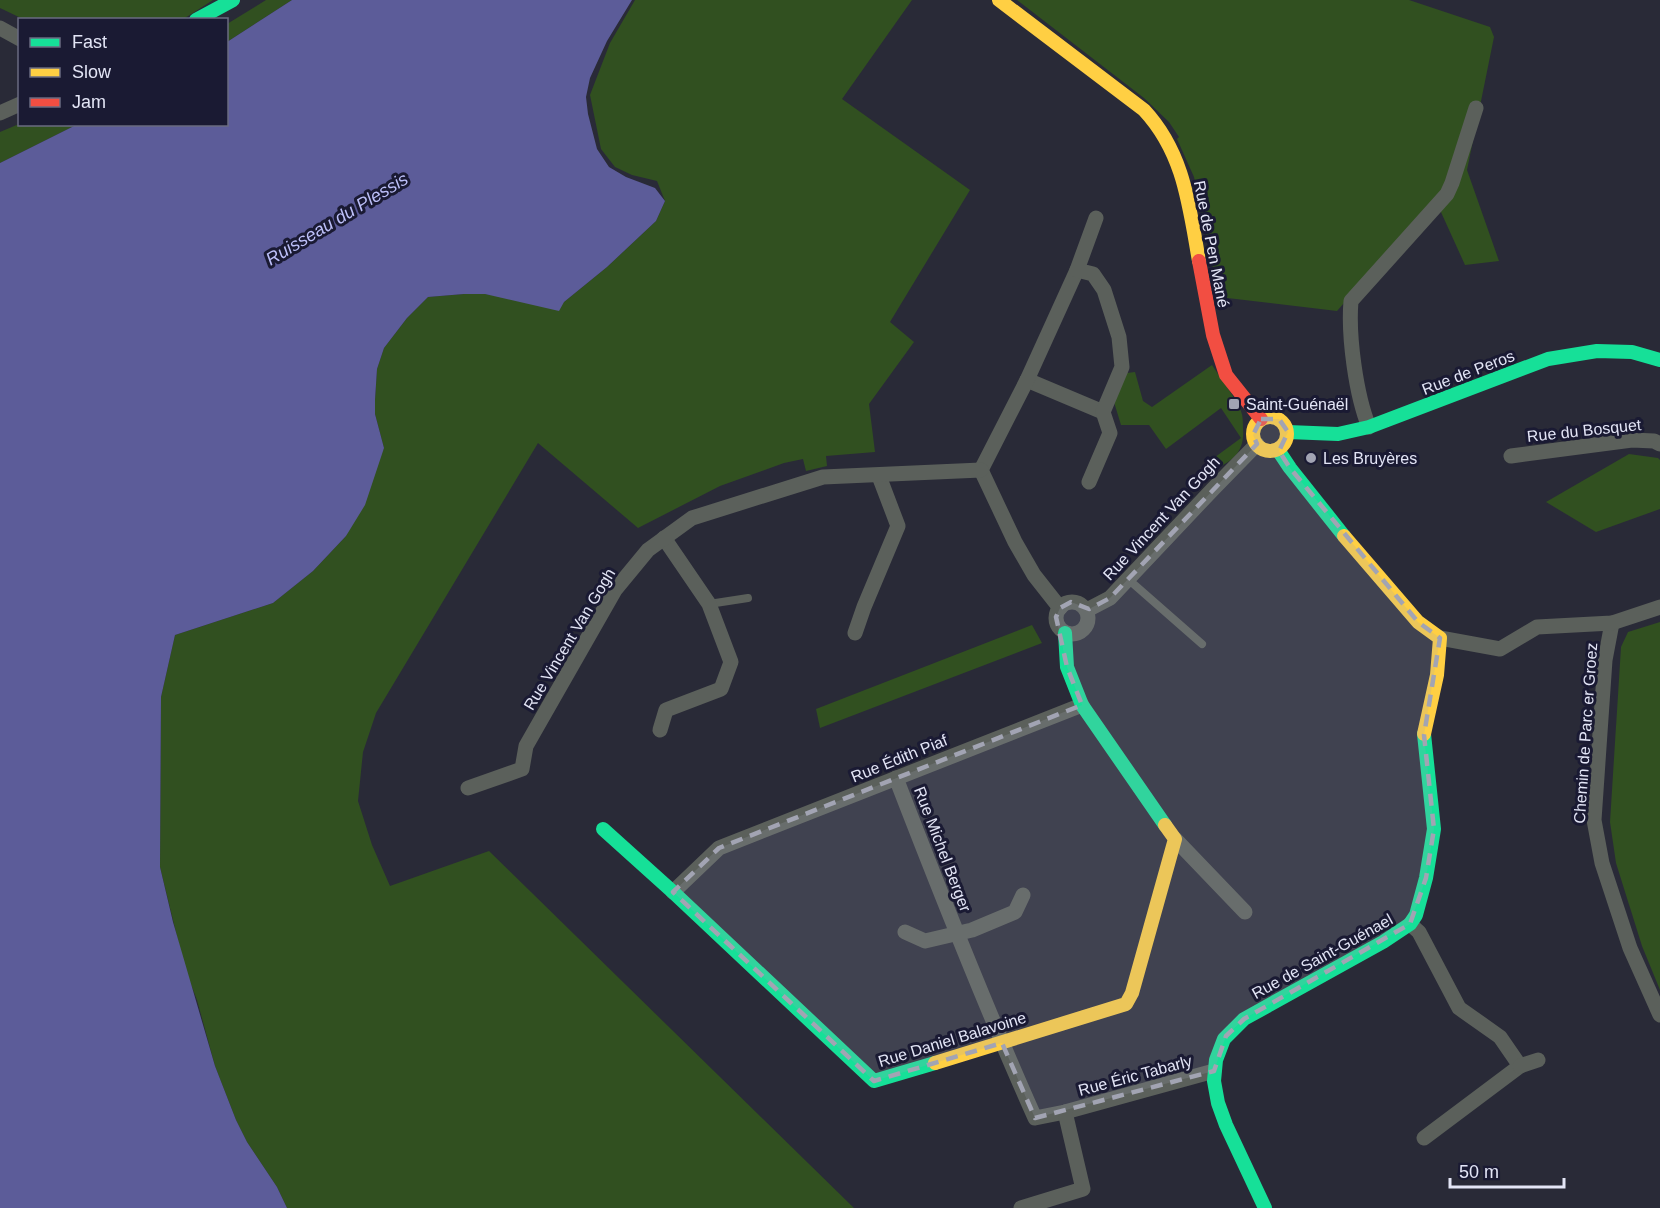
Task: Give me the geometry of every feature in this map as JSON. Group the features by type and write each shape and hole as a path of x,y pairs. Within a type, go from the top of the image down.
{"street":[{"path":"200,18 233,0"},
{"name":"Rue de Pen Mané","path":"999,0 1144,110 1167,140 1180,169 1187,194 1213,335 1226,375 1260,419"},
{"path":"0,28 18,38"},
{"path":"0,113 18,106"},
{"path":"1369,427 1364,417 1354,362 1350,319 1351,301 1447,194 1476,108"},
{"path":"1060,608 1034,575 981,470 1027,380 1077,270 1096,218"},
{"path":"1077,270 1093,274 1104,290 1119,337 1122,367 1103,412 1110,433 1089,482"},
{"name":"Rue de Peros","path":"1288,432 1338,434 1369,427 1548,359 1598,351 1632,352 1660,360"},
{"path":"1027,380 1103,412"},
{"path":"1273,416 1284,423 1288,432 1286,440 1278,450 1267,451 1257,444 1253,435 1260,419 1273,416"},
{"name":"Rue du Bosquet","path":"1511,456 1632,440 1654,441 1660,444"},
{"name":"Rue Vincent Van Gogh","path":"1087,610 1110,598 1129,580 1257,444"},
{"path":"1278,450 1351,545 1418,622 1440,638 1500,648 1537,627 1612,623 1660,607"},
{"name":"Rue Vincent Van Gogh","path":"468,788 522,769 526,746 615,590 648,550 692,518 823,477 981,470"},
{"path":"855,633 898,526 879,476"},
{"path":"660,730 666,710 721,689 731,662 709,604 664,538"},
{"path":"1077,602 1087,610 1089,620 1085,630 1076,635 1065,633 1058,627 1056,617 1060,608 1065,604 1077,602"},
{"name":"Chemin de Parc er Groez","path":"1612,623 1605,660 1594,820 1602,863 1630,948 1660,1015"},
{"path":"1065,633 1066,667 1082,705 1175,839 1245,912"},
{"name":"Rue de Saint-Guénael","path":"1265,1208 1220,1110 1214,1091 1216,1059 1226,1036 1244,1018 1383,942 1410,924 1416,915 1426,878 1434,829 1424,735 1437,675 1440,638"},
{"name":"Rue Édith Piaf","path":"673,892 719,848 1082,705"},
{"name":"Rue Michel Berger","path":"896,778 956,933 1035,1118"},
{"name":"Rue Daniel Balavoine","path":"603,829 874,1081 1126,1004 1132,993 1175,839"},
{"name":"Rue Michel Berger","path":"906,932 925,941 972,930 1015,912 1023,895"},
{"path":"1410,924 1419,932 1459,1008 1500,1037 1520,1066"},
{"path":"1424,1138 1520,1066 1538,1060"},
{"name":"Rue Éric Tabarly","path":"1035,1118 1065,1112 1214,1071"},
{"name":"Rue Éric Tabarly","path":"1021,1208 1083,1190 1065,1112"}],"lane":[{"path":"1129,580 1202,644"},
{"path":"709,604 748,598"}],"highlighted area":[{"path":"1261,419 1279,419 1288,432 1279,451 1290,468 1418,622 1440,638 1424,735 1434,829 1426,878 1410,924 1244,1019 1226,1036 1214,1071 1035,1118 1002,1043 874,1081 673,892 719,848 1082,705 1067,667 1056,617 1060,608 1071,602 1089,609 1110,598 1257,444 1253,435"}],"green space":[{"path":"0,0 213,0 185,18 21,18 0,8"},
{"path":"266,0 292,0 228,41 228,23"},
{"path":"635,0 912,0 842,99 970,190 890,322 914,342 869,404 875,452 826,456 827,466 806,471 803,459 784,463 720,486 638,528 538,443 376,713 363,752 358,801 372,845 390,886 489,851 854,1208 287,1208 277,1187 247,1142 215,1066 197,1000 185,969 160,867 161,697 175,635 273,603 313,571 346,536 384,448 375,414 375,400 377,369 384,348 407,318 428,297 485,294 564,302 607,267 656,221 665,201 657,181 632,175 615,167 601,149 590,95 610,43"},
{"path":"1017,0 1409,0 1490,27 1494,37 1467,170 1499,261 1465,265 1435,199 1337,311 1219,297 1194,177 1177,139 1179,137 1169,122 1144,98"},
{"path":"18,124 74,126 0,163 0,132"},
{"path":"1212,365 1234,398 1243,418 1240,449 1227,463 1213,469 1207,463 1241,438 1221,408 1166,449 1149,425 1121,425 1114,402 1127,373 1135,372 1143,401 1152,407"},
{"path":"1629,454 1660,460 1660,509 1596,532 1546,502"},
{"path":"1660,622 1660,990 1642,946 1616,863 1610,822 1621,647 1628,632"},
{"path":"1032,625 1042,643 820,728 816,709"}],"water":[{"name":"Ruisseau du Plessis","path":"292,0 632,0 607,41 590,78 586,97 588,114 597,149 609,167 626,177 655,188 665,201 656,221 607,267 564,302 559,311 485,294 428,297 407,318 384,348 377,369 375,414 384,448 365,505 346,536 313,571 273,603 175,635 161,697 160,867 173,922 215,1066 247,1142 277,1187 287,1208 0,1208 0,163 74,126 228,126 228,41"}],"traffic: fast":[{"path":"200,18 233,0"},
{"path":"1288,432 1338,434 1369,427 1548,359 1597,351 1632,352 1660,360"},
{"path":"1278,450 1344,536"},
{"path":"1065,633 1067,667 1082,705 1165,825"},
{"path":"1265,1208 1218,1103 1214,1081 1216,1060 1224,1039 1244,1019 1383,942 1410,924 1416,915 1426,878 1434,829 1424,734"},
{"path":"603,829 874,1081 935,1063"}],"traffic: slow":[{"path":"999,0 1144,110 1168,144 1183,181 1199,261"},
{"path":"1270,417 1282,422 1287,434 1282,446 1270,451 1258,446 1253,434 1258,422 1270,417"},
{"path":"1344,536 1418,622 1440,638 1437,675 1424,734"},
{"path":"935,1063 1126,1004 1132,993 1175,839 1165,825"}],"traffic: jam":[{"path":"1199,261 1213,335 1226,375 1261,419"}],"place":[{"name":"Saint-Guénaël","path":"1234,404"},
{"name":"Les Bruyères","path":"1311,458"}]}
